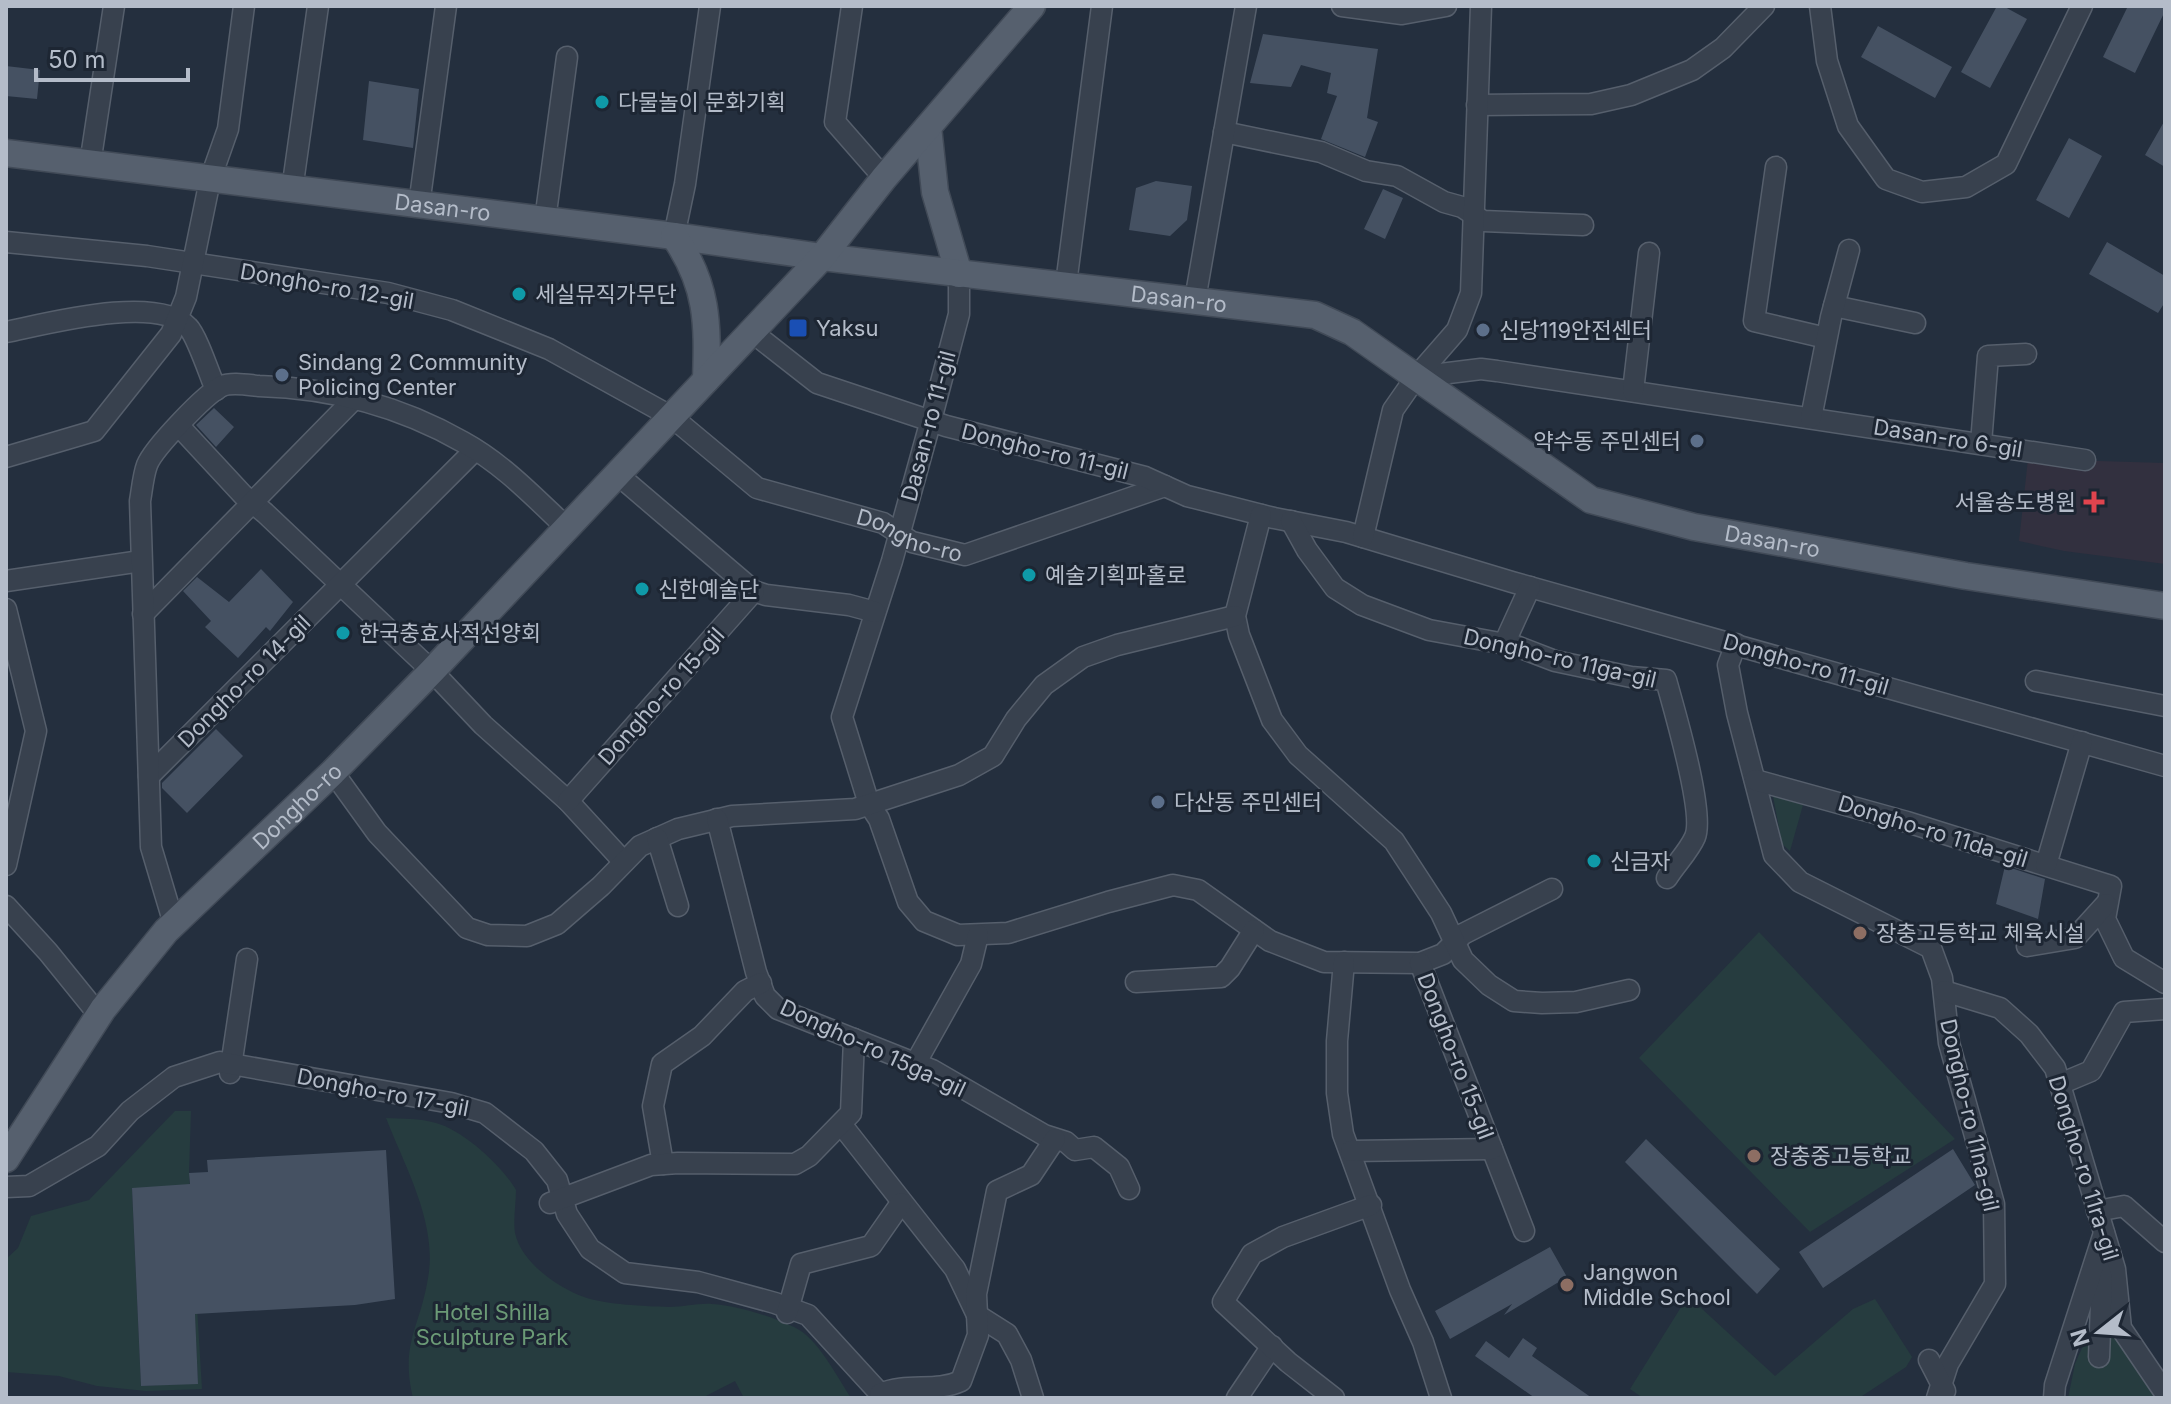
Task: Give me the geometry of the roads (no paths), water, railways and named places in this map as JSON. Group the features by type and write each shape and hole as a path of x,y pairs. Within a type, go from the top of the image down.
{"main road":[{"name":"Dongho-ro","path":"6,1159 99,1015 174,924 333,772 432,671 822,257 884,178 1027,9"},
{"path":"928,127 935,192 959,274"},
{"name":"Dasan-ro","path":"6,153 959,274 1315,315 1352,332 1591,500 1694,527 1966,576 2165,606"},
{"path":"674,236 693,264 703,296 708,333 706,380"}],"street":[{"path":"90,164 114,6"},
{"path":"6,457 94,431 171,334 186,297 210,180 228,129 244,6"},
{"path":"292,190 318,6"},
{"path":"419,205 446,6"},
{"path":"674,236 685,184 710,6"},
{"path":"852,6 835,122 884,178"},
{"path":"1066,284 1102,6"},
{"path":"1195,300 1246,6"},
{"path":"1342,6 1402,14 1446,6"},
{"path":"1363,537 1393,410 1416,377 1457,330 1471,293 1481,6"},
{"path":"1477,105 1591,104 1631,95 1692,70 1723,48 1764,6"},
{"path":"1820,6 1827,61 1848,126 1886,179 1922,192 1966,187 2006,164 2082,6"},
{"path":"545,220 567,57"},
{"path":"1224,132 1308,149 1366,171 1397,176 1444,202 1473,213 1483,221 1583,225"},
{"path":"1776,167 1754,321 1826,338"},
{"name":"Dongho-ro 12-gil","path":"6,242 147,256 388,293 452,310 549,349 672,417"},
{"path":"1811,418 1826,338 1849,250"},
{"path":"1633,391 1649,253"},
{"name":"Dasan-ro 11-gil","path":"869,804 842,717 898,535 959,314 959,274"},
{"path":"1834,306 1915,323"},
{"path":"6,332 101,313 164,313 189,327 216,390 224,385 284,387 355,398 418,419 475,450 509,473 567,528"},
{"name":"Dongho-ro 11-gil","path":"752,332 817,383 931,420 1145,477 1187,496 1363,537 2165,766"},
{"path":"1981,443 1988,356 2026,354"},
{"name":"Dasan-ro 6-gil","path":"1416,377 1481,369 2085,460"},
{"name":"Dongho-ro 14-gil","path":"174,924 151,847 140,501 147,464 179,426 216,390"},
{"path":"143,614 355,398"},
{"name":"Dongho-ro","path":"672,417 757,488 883,523 912,542 965,555 1165,486"},
{"path":"179,426 253,503 432,671 483,725 568,801 624,862"},
{"name":"Dongho-ro 14-gil","path":"149,776 475,450"},
{"path":"617,474 754,591 849,605 875,612"},
{"path":"333,772 377,833 467,928 488,935 527,936 557,924 601,886 640,846 678,829 732,816 855,809 959,775 993,756 1016,719 1044,685 1083,657 1117,645 1235,616 1261,515"},
{"name":"Dongho-ro 11ga-gil","path":"1291,521 1307,550 1335,588 1362,605 1429,630 1504,644 1555,661 1631,677 1666,680 1685,750 1695,804 1696,836 1667,878"},
{"path":"6,581 141,561"},
{"path":"1504,644 1530,587"},
{"name":"Dongho-ro 15-gil","path":"568,801 754,591"},
{"path":"6,609 36,731 6,865"},
{"name":"Dongho-ro 15-gil","path":"1235,616 1239,635 1272,720 1298,755 1394,841 1441,913 1463,960 1489,985 1514,1001 1576,1002 1629,990"},
{"name":"Dongho-ro 11na-gil","path":"1736,644 1728,665 1737,713 1774,855 1800,882 1931,948 1942,978 1949,1043 1994,1204 1995,1284 1948,1364 1942,1394"},
{"path":"2036,681 2165,706"},
{"path":"2046,865 2082,742"},
{"name":"Dongho-ro 11da-gil","path":"1755,780 2046,865 2108,895"},
{"name":"Dongho-ro 15-gil","path":"869,804 879,819 908,902 924,921 958,935 1008,933 1173,885 1198,890 1270,941 1324,962 1420,963 1443,954 1463,934 1552,889"},
{"name":"Dongho-ro 15ga-gil","path":"717,819 765,996 778,1009 932,1070 1044,1135 1066,1142 1075,1150 1094,1147 1119,1167 1129,1189"},
{"path":"657,838 678,906"},
{"path":"2027,946 2075,938 2108,895"},
{"path":"2108,895 2105,919 2124,958 2165,983"},
{"path":"6,906 99,1015"},
{"path":"1136,982 1221,977 1254,930"},
{"path":"915,1064 971,964 978,935"},
{"path":"231,1068 247,959"},
{"path":"1344,962 1337,1041 1337,1093 1343,1134 1400,1290 1440,1388 1441,1398"},
{"name":"Dongho-ro 15-gil","path":"1420,963 1524,1231"},
{"path":"663,1164 653,1106 662,1064 702,1036 745,991 761,983"},
{"name":"Dongho-ro 11ra-gil","path":"1944,991 2000,1008 2038,1045 2055,1068 2115,1269 2121,1328 2163,1385"},
{"path":"2060,1084 2091,1071 2124,1012 2165,1009"},
{"path":"556,1201 651,1165 795,1164 809,1156 851,1113 854,1039"},
{"name":"Dongho-ro 17-gil","path":"6,1187 29,1186 98,1146 130,1111 174,1077 220,1062 231,1068 451,1103 485,1113 534,1151 557,1180 556,1201 590,1249 625,1273 698,1282 808,1315 882,1396 895,1387 946,1388 961,1381 971,1361 978,1335 976,1294 997,1191 1031,1175 1055,1139"},
{"path":"841,1124 955,1269 977,1315 1007,1334 1021,1360 1033,1398"},
{"name":"Dongho-ro 15-gil","path":"1351,1151 1492,1149"},
{"path":"787,1310 801,1264 871,1246 901,1203"},
{"path":"1334,1398 1223,1302 1252,1254 1283,1237 1371,1205"},
{"path":"2097,1211 2124,1206 2157,1222 2165,1242"},
{"path":"2054,1398 2059,1373 2104,1233"},
{"path":"2096,1260 2102,1278 2099,1357"},
{"path":"1237,1398 1272,1346"},
{"name":"Dongho-ro 11na-gil","path":"1929,1360 1942,1394"}],"place":[{"name":"다물놀이 문화기획","path":"602,102"},
{"name":"세실뮤직가무단","path":"519,294"},
{"name":"Yaksu","path":"798,328"},
{"name":"신당119안전센터","path":"1483,330"},
{"name":"Sindang 2 Community Policing Center","path":"282,375"},
{"name":"약수동 주민센터","path":"1697,441"},
{"name":"서울송도병원","path":"2094,502"},
{"name":"예술기획파홀로","path":"1029,575"},
{"name":"신한예술단","path":"642,589"},
{"name":"한국충효사적선양회","path":"343,633"},
{"name":"다산동 주민센터","path":"1158,802"},
{"name":"신금자","path":"1594,861"},
{"name":"장충고등학교 체육시설","path":"1860,933"},
{"name":"장충중고등학교","path":"1754,1156"},
{"name":"Jangwon Middle School","path":"1567,1285"}],"park label":[{"name":"Hotel Shilla Sculpture Park","path":"492,1324"}]}
